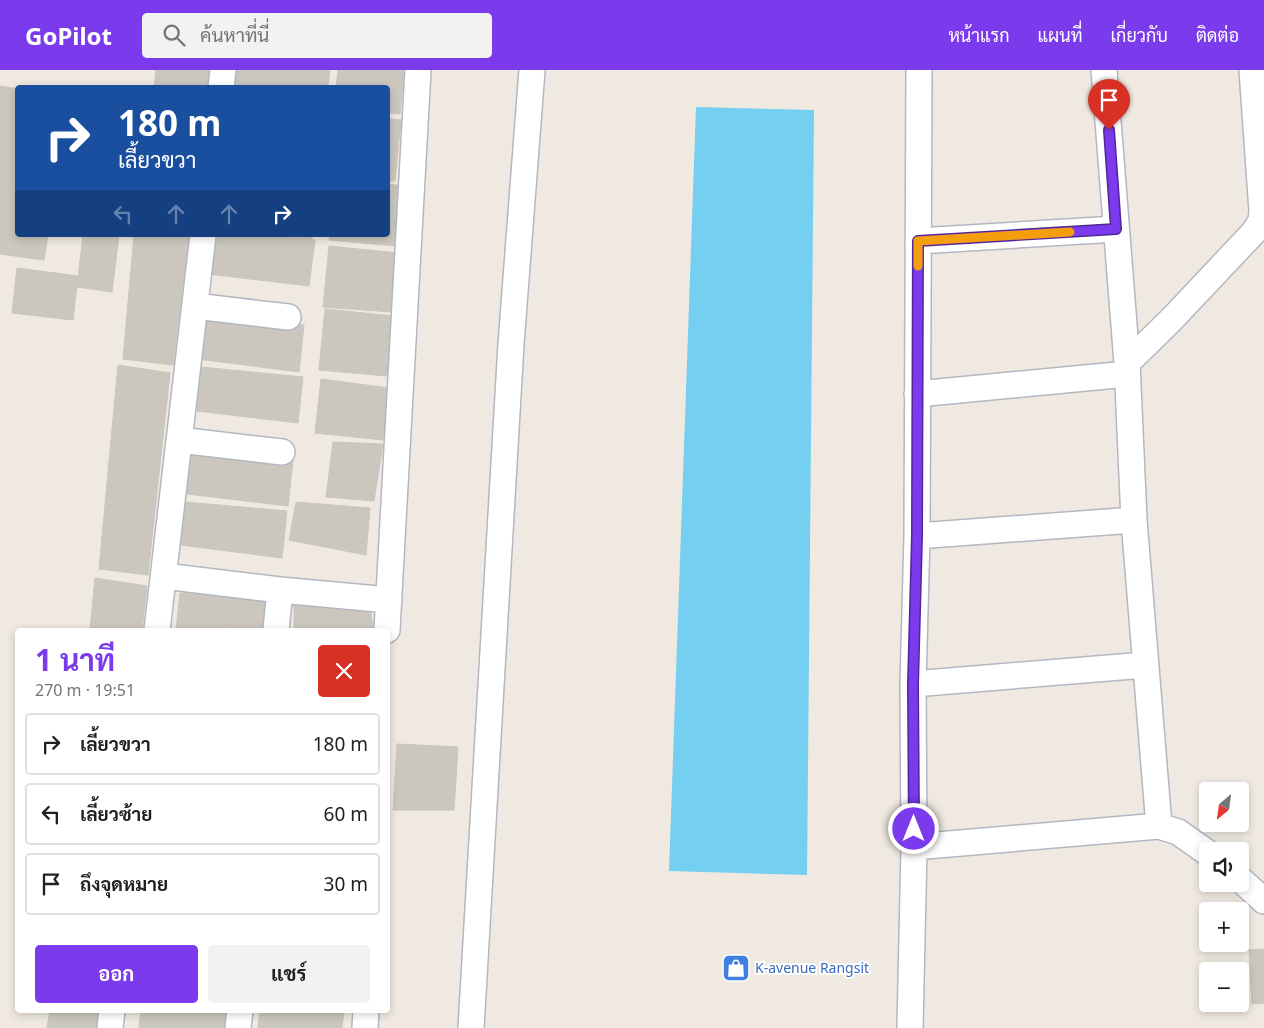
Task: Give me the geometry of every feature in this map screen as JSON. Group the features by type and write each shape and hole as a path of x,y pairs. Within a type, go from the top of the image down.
{"street":[{"path":"221,85 223,70"},
{"path":"387,628 418,70"},
{"path":"471,1028 511,344 532,70"},
{"path":"910,1028 914,847 913,684 917,536 919,70"},
{"path":"1104,70 1127,368 1134,520 1159,826"},
{"path":"917,394 1127,368 1254,232 1261,221 1262,211 1252,70"},
{"path":"918,241 1116,229"},
{"path":"157,628 203,237"},
{"path":"195,306 288,317"},
{"path":"179,440 282,452"},
{"path":"917,536 1134,520"},
{"path":"164,576 280,590 388,600"},
{"path":"276,628 280,590"},
{"path":"913,684 1145,665"},
{"path":"914,847 1159,826 1178,832 1199,847"},
{"path":"1249,887 1264,901"},
{"path":"110,1028 112,1013"},
{"path":"238,1028 240,1013"},
{"path":"365,1028 366,1013"}],"water":[{"path":"696,107 814,110 807,875 669,871"}],"building":[{"path":"156,70 211,70 210,85 154,85"},
{"path":"227,70 330,70 328,85 226,85"},
{"path":"338,70 404,70 400,114 390,113 390,85 336,85"},
{"path":"0,86 15,88 15,237 48,237 44,260 0,254"},
{"path":"390,119 401,120 395,181 390,181"},
{"path":"390,184 403,186 397,246 329,240 330,237 390,237"},
{"path":"83,237 119,237 112,292 77,287"},
{"path":"134,237 189,237 173,365 123,359"},
{"path":"212,237 284,237 315,240 309,286 208,274"},
{"path":"329,246 398,253 391,312 323,307"},
{"path":"17,268 78,276 73,320 12,313"},
{"path":"325,309 393,316 387,376 319,370"},
{"path":"202,315 304,325 299,372 198,359"},
{"path":"118,365 170,373 148,575 99,569"},
{"path":"201,367 303,377 298,423 197,411"},
{"path":"321,379 389,388 383,440 315,433"},
{"path":"333,442 383,444 374,501 326,497"},
{"path":"191,450 293,460 288,506 187,494"},
{"path":"186,502 287,511 282,558 181,545"},
{"path":"296,502 370,508 366,555 289,540"},
{"path":"95,578 147,586 142,628 90,628"},
{"path":"180,593 265,601 262,628 220,624 219,628 176,628"},
{"path":"294,605 371,613 373,628 294,628"},
{"path":"220,624 262,628 219,628"},
{"path":"397,744 458,747 454,810 393,810"},
{"path":"1264,949 1264,1003 1252,1004 1249,950"},
{"path":"50,1013 102,1013 100,1028 47,1028"},
{"path":"141,1013 183,1013 181,1028 139,1028"},
{"path":"183,1013 226,1013 224,1028 181,1028"},
{"path":"260,1013 344,1013 342,1028 258,1028"}],"slow traffic":[{"path":"918,266 918,241 1070,232"}],"place":[{"name":"K-avenue Rangsit","path":"736,968"}],"route":[{"path":"914,829 913,684 917,536 918,241 1116,229 1109,130"}]}
